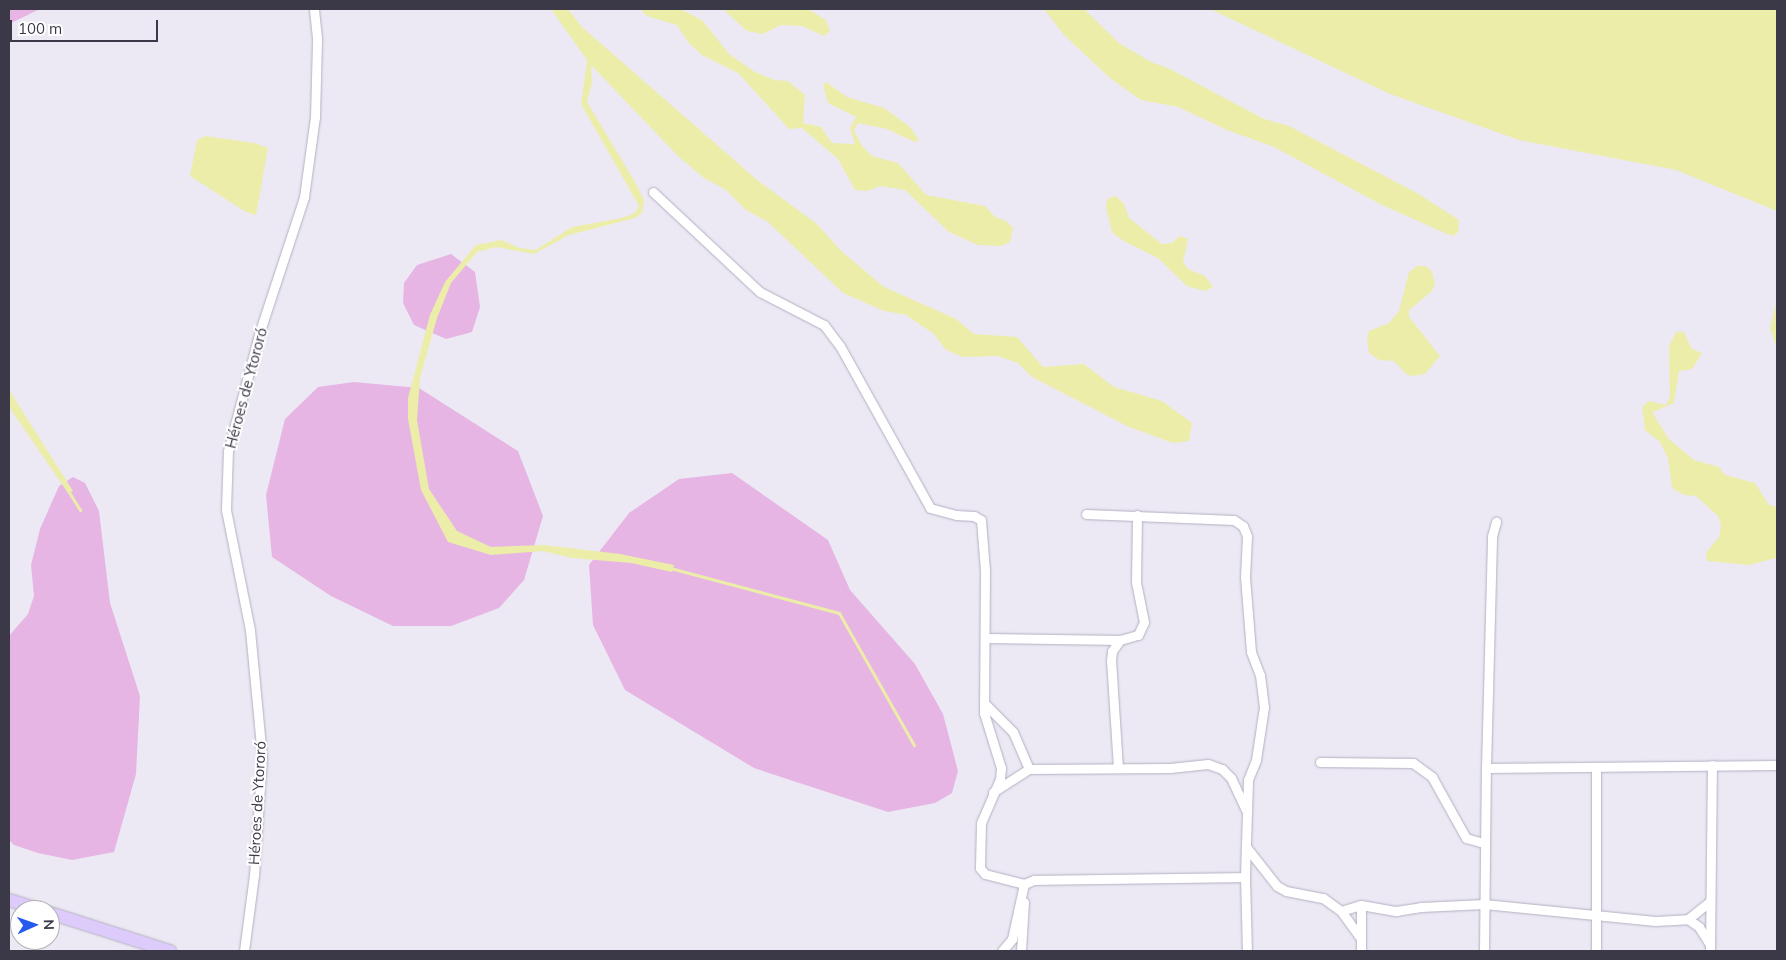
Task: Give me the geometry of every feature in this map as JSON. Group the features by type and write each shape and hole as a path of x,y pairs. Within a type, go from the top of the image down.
{"main road":[{"path":"60,916 170,951"}],"street":[{"name":"Héroes de Ytororó","path":"244,951 247,936 262,758 250,630 226,510 228,451 260,331 304,197 315,117 317,38 314,9"},
{"path":"653,192 760,292 824,325 840,346 930,508 956,515 974,516 981,520 986,638 984,703 1001,768 1000,779 992,793 981,823 980,868 992,878 1024,884 1034,880 1245,877"},
{"path":"1086,514 1234,520 1243,526 1247,536 1245,577 1251,652 1262,682 1264,706 1256,760 1248,780 1249,820 1245,877 1247,951"},
{"path":"986,638 1120,640 1138,636 1143,628 1136,582 1136,515"},
{"path":"1484,951 1484,843 1492,536 1496,522"},
{"path":"1118,768 1111,661 1112,651 1120,640"},
{"path":"984,703 1010,728 1030,769"},
{"path":"1320,762 1413,763 1432,777 1466,838 1484,843"},
{"path":"992,793 1030,769 1208,764 1222,769 1237,788 1249,820"},
{"path":"1710,948 1712,765"},
{"path":"1486,768 1596,769 1777,765"},
{"path":"1596,769 1596,951"},
{"path":"1247,848 1277,886 1286,891 1324,898 1341,911 1361,940"},
{"path":"1002,951 1012,939 1024,884"},
{"path":"1021,951 1024,884"},
{"path":"1688,919 1710,901"},
{"path":"1341,911 1361,905 1396,912 1421,907 1484,904 1635,920 1688,919 1699,927 1710,948"},
{"path":"1361,905 1361,951"},
{"path":"247,936 252,951"}],"shaded area":[{"path":"9,9 40,9 9,24"},
{"path":"551,9 568,9 582,27 756,179 817,224 841,251 884,287 956,319 974,334 1017,337 1043,367 1084,364 1114,387 1162,401 1192,423 1189,441 1173,443 1129,427 1032,377 1018,363 998,356 963,357 946,350 934,334 906,315 884,311 843,293 768,222 746,210 726,190 704,178 678,156 591,65 592,82 587,102 644,200 642,213 635,218 569,235 534,254 496,247 477,252 451,283 437,318 420,378 417,420 429,489 457,531 491,547 544,545 620,554 674,565 672,572 631,563 572,558 543,551 491,555 448,542 421,490 408,419 408,398 430,315 445,282 476,245 501,240 519,248 536,250 572,227 622,218 635,213 639,206 581,104 587,60"},
{"path":"640,9 681,9 703,21 729,54 755,72 774,80 788,81 805,95 803,123 821,127 832,143 855,144 850,128 856,117 828,103 823,85 826,82 847,97 884,108 910,127 919,140 915,142 887,129 858,123 854,131 863,147 872,156 898,163 926,195 985,206 995,217 1006,221 1013,228 1010,242 1001,246 978,245 949,232 905,190 880,186 867,191 855,190 838,159 802,128 789,129 738,73 702,55 688,42 677,25 647,16"},
{"path":"723,9 808,9 826,20 830,31 824,36 802,26 781,25 763,34 747,31"},
{"path":"1044,9 1084,9 1119,43 1151,62 1170,69 1264,119 1289,126 1417,193 1459,220 1458,232 1453,236 1382,205 1274,147 1227,130 1178,107 1141,100 1111,79 1064,35"},
{"path":"1210,9 1777,9 1777,211 1676,170 1519,140 1390,94"},
{"path":"205,136 254,143 268,148 256,215 246,212 190,176 197,140"},
{"path":"1116,196 1124,204 1129,218 1162,244 1172,243 1180,236 1188,239 1183,262 1188,269 1205,276 1213,287 1205,291 1187,286 1158,258 1122,240 1112,232 1106,208 1107,199"},
{"path":"451,254 475,272 480,307 472,332 446,339 414,325 403,303 404,283 417,265"},
{"path":"1417,266 1426,266 1432,272 1435,283 1432,291 1409,310 1409,317 1440,356 1425,374 1412,376 1406,374 1394,361 1379,360 1369,353 1367,339 1369,331 1389,323 1399,311 1409,272"},
{"path":"1777,300 1777,349 1770,328"},
{"path":"1676,332 1684,332 1692,349 1702,353 1692,369 1679,371 1674,403 1653,412 1656,419 1669,439 1694,460 1719,467 1725,475 1755,483 1769,505 1777,507 1776,558 1749,565 1707,561 1706,553 1719,537 1721,526 1718,516 1696,496 1684,495 1672,488 1668,458 1660,442 1645,430 1642,407 1649,401 1666,405 1670,397 1669,346"},
{"path":"354,382 419,388 518,451 543,516 524,580 499,608 451,626 393,626 331,596 272,557 266,495 285,419 318,387"},
{"path":"9,391 73,491 68,493 9,407"},
{"path":"732,473 828,540 850,590 915,664 943,714 958,771 952,793 935,803 888,812 754,768 625,690 593,625 589,565 629,513 679,479"},
{"path":"73,477 85,483 99,511 110,603 140,696 136,774 114,852 72,860 38,853 14,845 9,840 9,636 28,614 34,596 31,565 40,529 59,486"}],"waterway":[{"path":"67,489 80,510"},
{"path":"670,568 839,613 914,745"}]}
